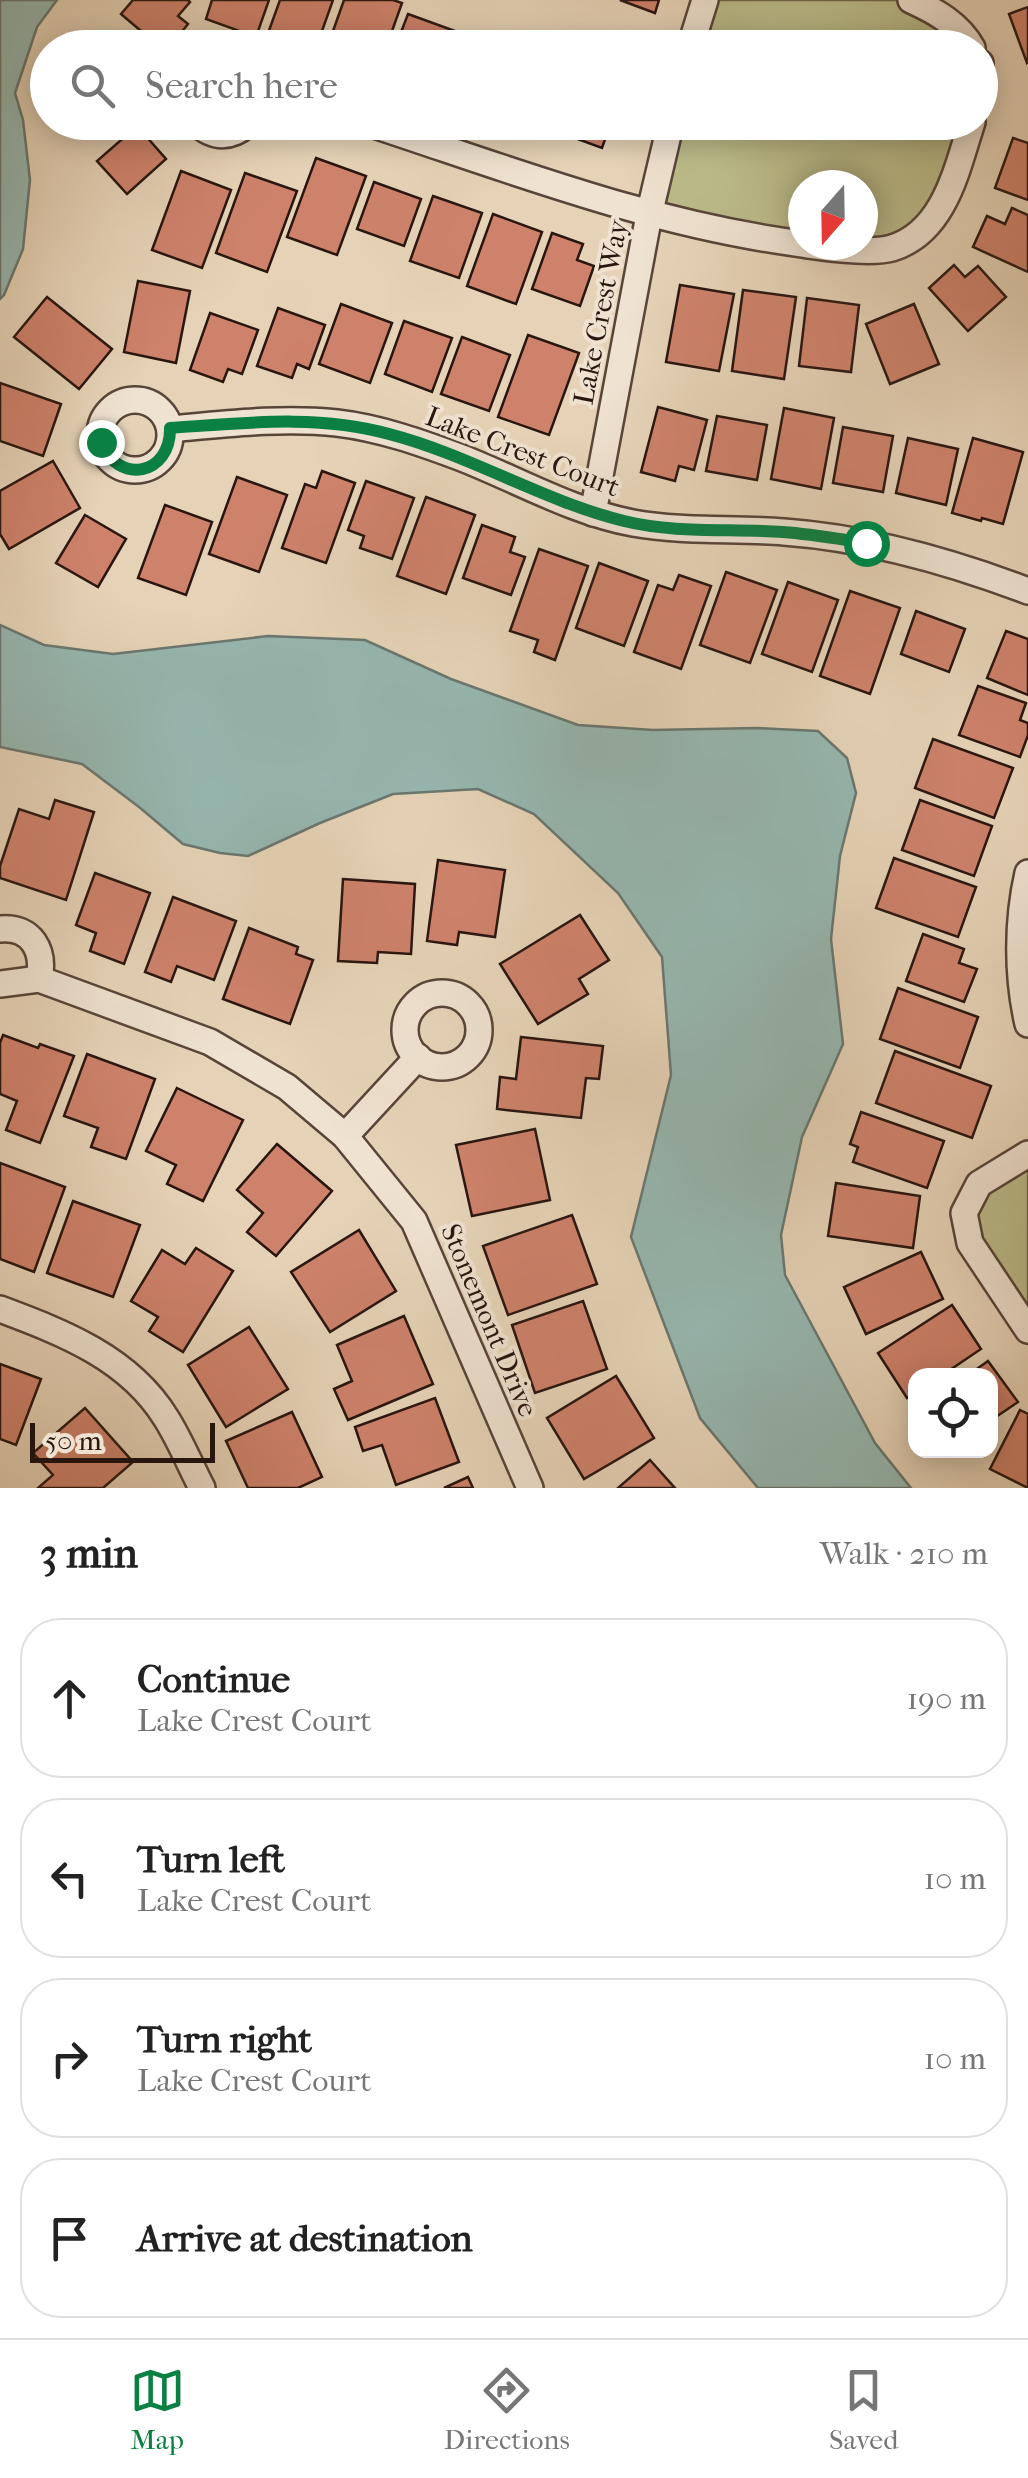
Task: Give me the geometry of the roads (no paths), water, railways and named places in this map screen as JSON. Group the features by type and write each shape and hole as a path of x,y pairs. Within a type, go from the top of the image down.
{"street":[{"path":"696,30 705,0"},
{"path":"912,0 938,12 958,30"},
{"path":"419,140 649,215 788,243"},
{"name":"Lake Crest Way","path":"593,513 667,140"},
{"path":"878,249 889,250 915,238 938,213 954,181 967,140"},
{"name":"Lake Crest Court","path":"170,428 310,422 364,428 437,449 593,513 628,522 704,531 781,532 866,543 979,572 1028,590"},
{"path":"1028,873 1020,931 1028,1024"},
{"path":"0,929 29,937 39,949 39,979"},
{"name":"Stonemont Drive","path":"0,984 39,979 210,1042 287,1087 345,1136 414,1220 530,1488"},
{"path":"345,1136 418,1058"},
{"path":"1028,1154 979,1184 964,1213 970,1243 1028,1330"},
{"path":"0,1310 80,1341 118,1364 145,1389 167,1419 202,1488"}],"water":[{"path":"0,0 57,0 36,30 30,30 30,48 15,93 23,120 30,180 23,249 0,299"},
{"path":"0,625 44,645 113,654 268,636 365,640 451,679 578,725 653,730 818,731 847,758 856,793 840,856 831,939 843,1044 802,1137 781,1235 785,1275 875,1443 911,1488 758,1488 700,1418 631,1237 671,1075 662,957 618,893 534,814 478,789 393,794 248,856 183,844 82,764 0,747"}]}
